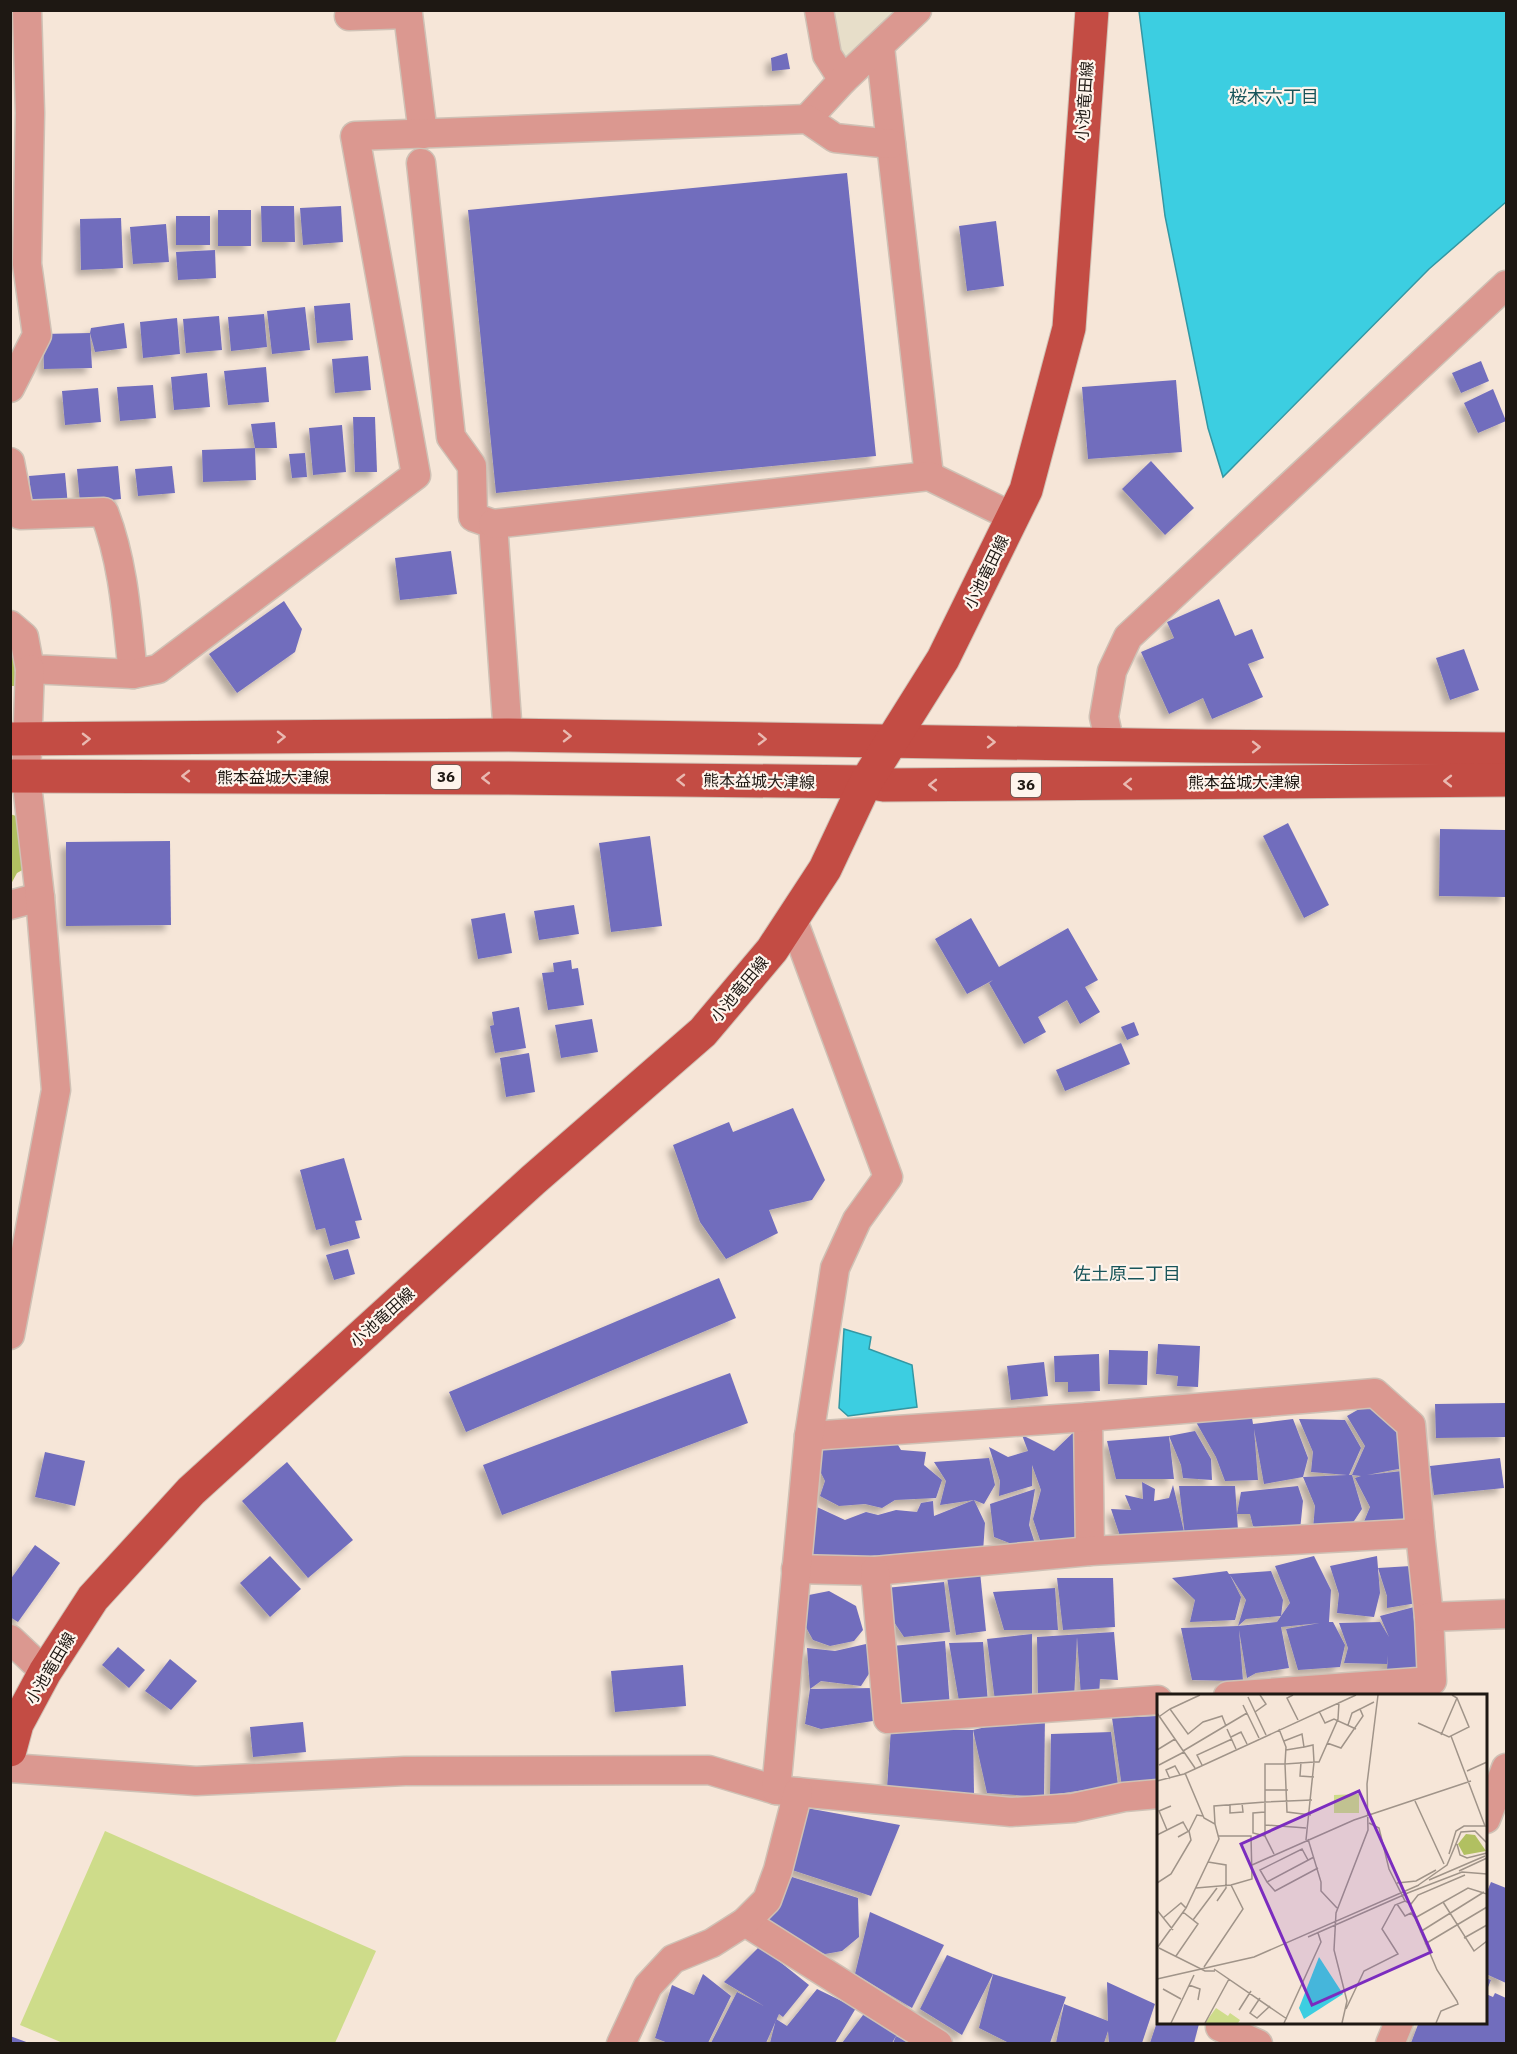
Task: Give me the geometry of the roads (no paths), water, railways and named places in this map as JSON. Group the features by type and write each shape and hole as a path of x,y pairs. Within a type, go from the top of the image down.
{"main road":[{"name":"小池竜田線","path":"10,1750 17,1724 45,1672 93,1598 192,1491 533,1180 703,1032 772,950 825,869 866,782 943,658 1026,490 1069,328 1092,10"},
{"path":"19,739 508,735 1506,749"},
{"name":"熊本益城大津線","path":"18,776 525,778 1051,786 1186,782 1506,780"}],"street":[{"path":"10,388 37,335 19,266 20,114 27,10"},
{"path":"819,10 827,55 843,80"},
{"path":"807,119 843,80 917,10"},
{"path":"349,16 408,14 423,134"},
{"path":"880,47 929,476"},
{"path":"30,669 133,674 158,669 416,475 355,136 807,119 835,138 891,144"},
{"path":"421,163 451,437 472,466 473,517 493,524 929,476 1013,518"},
{"path":"1110,744 1104,717 1112,671 1128,637 1506,285"},
{"path":"10,462 20,515 104,512 114,539 122,579 133,674"},
{"path":"493,524 508,735"},
{"path":"10,625 24,637 30,669 19,739 18,776 40,897 56,1090 10,1335"},
{"path":"10,905 40,897"},
{"path":"630,2040 648,1986 673,1959 712,1943 745,1922 767,1900 778,1870 787,1791 796,1569 809,1436 835,1268 857,1220 888,1177 793,920"},
{"path":"809,1436 1088,1417 1376,1393 1411,1425 1429,1617 1432,1682 1244,1694"},
{"path":"1088,1417 1090,1551"},
{"path":"796,1569 875,1571 1090,1551 1420,1533"},
{"path":"875,1571 888,1719 1157,1700"},
{"path":"1429,1617 1506,1614"},
{"path":"10,1639 45,1672"},
{"path":"10,1768 196,1781 405,1770 709,1770 787,1791 1011,1812 1073,1808 1124,1797 1157,1794"},
{"path":"1487,1812 1498,1775"},
{"path":"745,1922 938,2043"},
{"path":"1390,2043 1398,2024"},
{"path":"1217,2031 1258,2043"}],"water":[{"path":"1139,11 1506,11 1506,202 1429,269 1223,477 1208,428 1165,216"},
{"path":"844,1329 871,1337 869,1349 912,1365 917,1407 848,1416 839,1408"}],"district":[{"name":"桜木六丁目","path":"1274,97"},
{"name":"佐土原二丁目","path":"1127,1274"}]}
